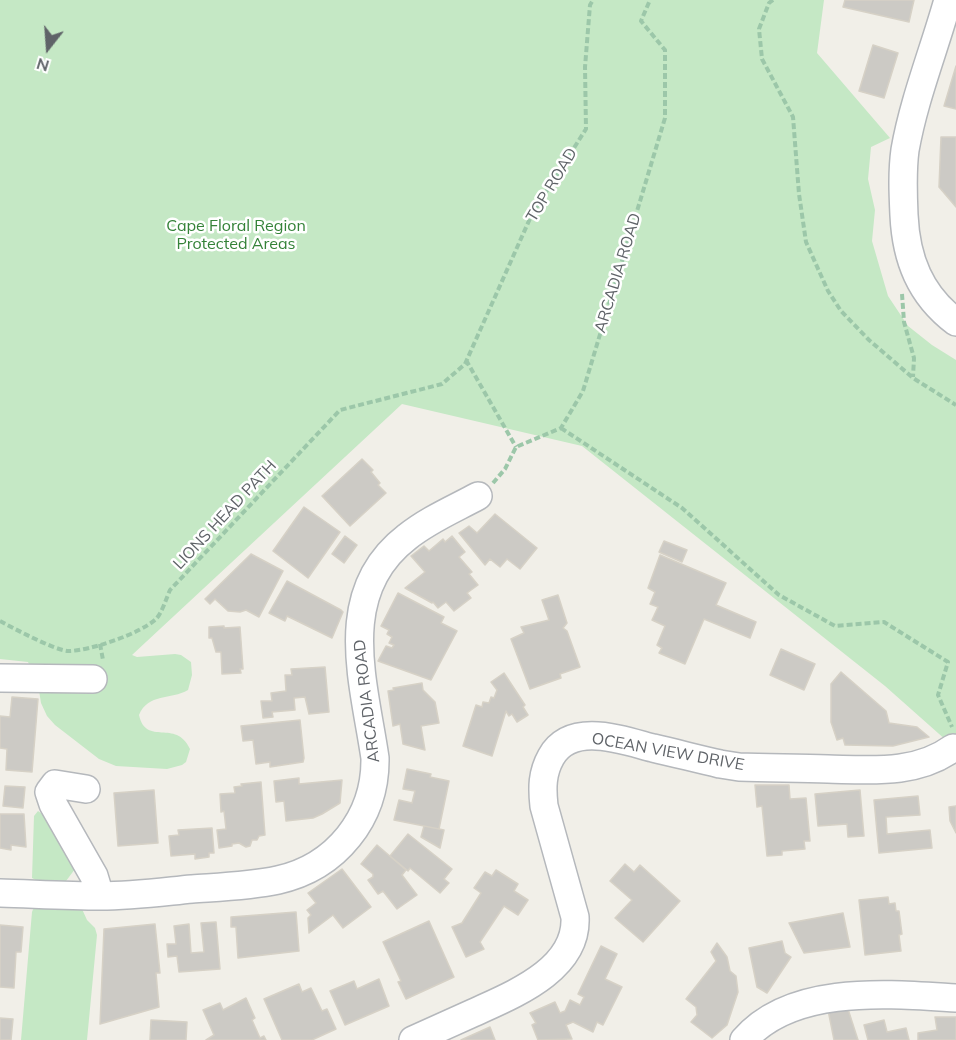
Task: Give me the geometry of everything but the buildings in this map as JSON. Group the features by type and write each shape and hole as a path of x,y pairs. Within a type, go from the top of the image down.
{"street":[{"path":"948,0 912,119 902,182 905,235 910,260 919,280 942,312 956,322"},
{"name":"ARCADIA ROAD","path":"0,894 100,896 235,886 278,880 318,864 344,844 363,815 375,773 359,639 360,616 368,589 382,562 402,540 426,524 478,496"},
{"path":"0,678 93,679"},
{"name":"OCEAN VIEW DRIVE","path":"413,1040 529,987 552,968 569,944 574,932 575,917 544,806 543,790 543,777 548,764 555,751 566,742 580,737 605,737 739,767 873,770 924,764 953,748"},
{"path":"86,789 55,784 49,792 53,804 94,876 100,896"},
{"path":"744,1040 757,1027 774,1017 817,1000 852,996 956,998"}],"path":[{"name":"TOP ROAD","path":"466,360 532,214 586,129 585,67 590,5 593,0"},
{"name":"ARCADIA ROAD","path":"561,428 583,391 665,118 665,50 641,21 650,0"},
{"path":"773,0 769,3 759,29 762,59 793,117 799,194 806,242 828,291 841,311 868,340 913,378 956,405"},
{"path":"913,378 914,358 904,322 902,294 919,280"},
{"path":"466,360 516,447"},
{"name":"LIONS HEAD PATH","path":"0,621 14,630 67,651 132,634 157,618 170,590 340,410 442,384 466,360"},
{"path":"478,496 487,490 505,469 516,447 561,428 682,508 779,595 835,626 884,622 948,662 938,695 952,726 953,748"}],"green space":[{"name":"Cape Floral Region Protected Areas","path":"0,0 824,0 817,53 890,138 871,147 868,179 875,210 872,241 888,296 908,326 956,360 956,749 885,686 582,446 402,404 132,655 137,657 175,654 191,662 192,675 188,690 148,703 139,715 148,729 177,735 184,740 190,749 186,762 167,769 116,766 99,759 55,725 47,716 41,703 38,684 28,662 0,659"},
{"path":"38,811 45,816 75,869 66,881 32,878 34,816"},
{"path":"34,907 82,909 87,920 95,928 97,935 87,1040 21,1040"}]}
